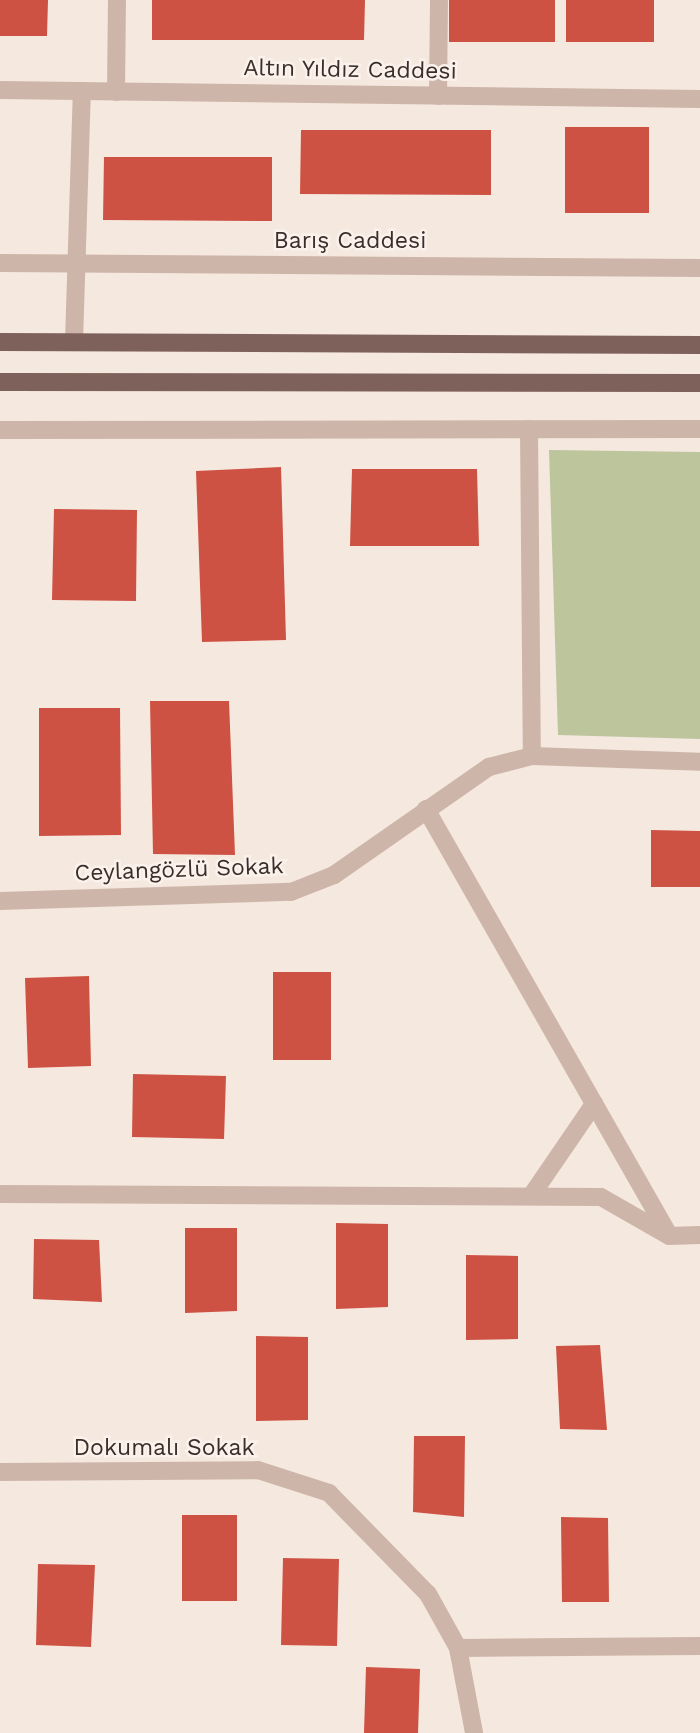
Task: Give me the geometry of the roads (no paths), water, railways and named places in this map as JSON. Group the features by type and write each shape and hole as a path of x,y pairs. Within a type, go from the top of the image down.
{"main road":[{"path":"0,342 700,345"},
{"path":"0,382 700,383"}],"street":[{"path":"116,92 117,0"},
{"path":"438,96 439,0"},
{"name":"Altın Yıldız Caddesi","path":"0,90 700,99"},
{"path":"74,342 82,91"},
{"name":"Barış Caddesi","path":"0,263 700,268"},
{"path":"529,429 532,756"},
{"path":"0,430 700,429"},
{"name":"Ceylangözlü Sokak","path":"0,901 291,892 334,875 489,767 532,756 700,762"},
{"path":"426,809 669,1236"},
{"path":"531,1196 594,1104"},
{"path":"0,1194 601,1197 669,1236 700,1235"},
{"name":"Dokumalı Sokak","path":"0,1472 258,1470 329,1493 428,1594 458,1648 474,1733"},
{"path":"458,1648 700,1646"}]}
